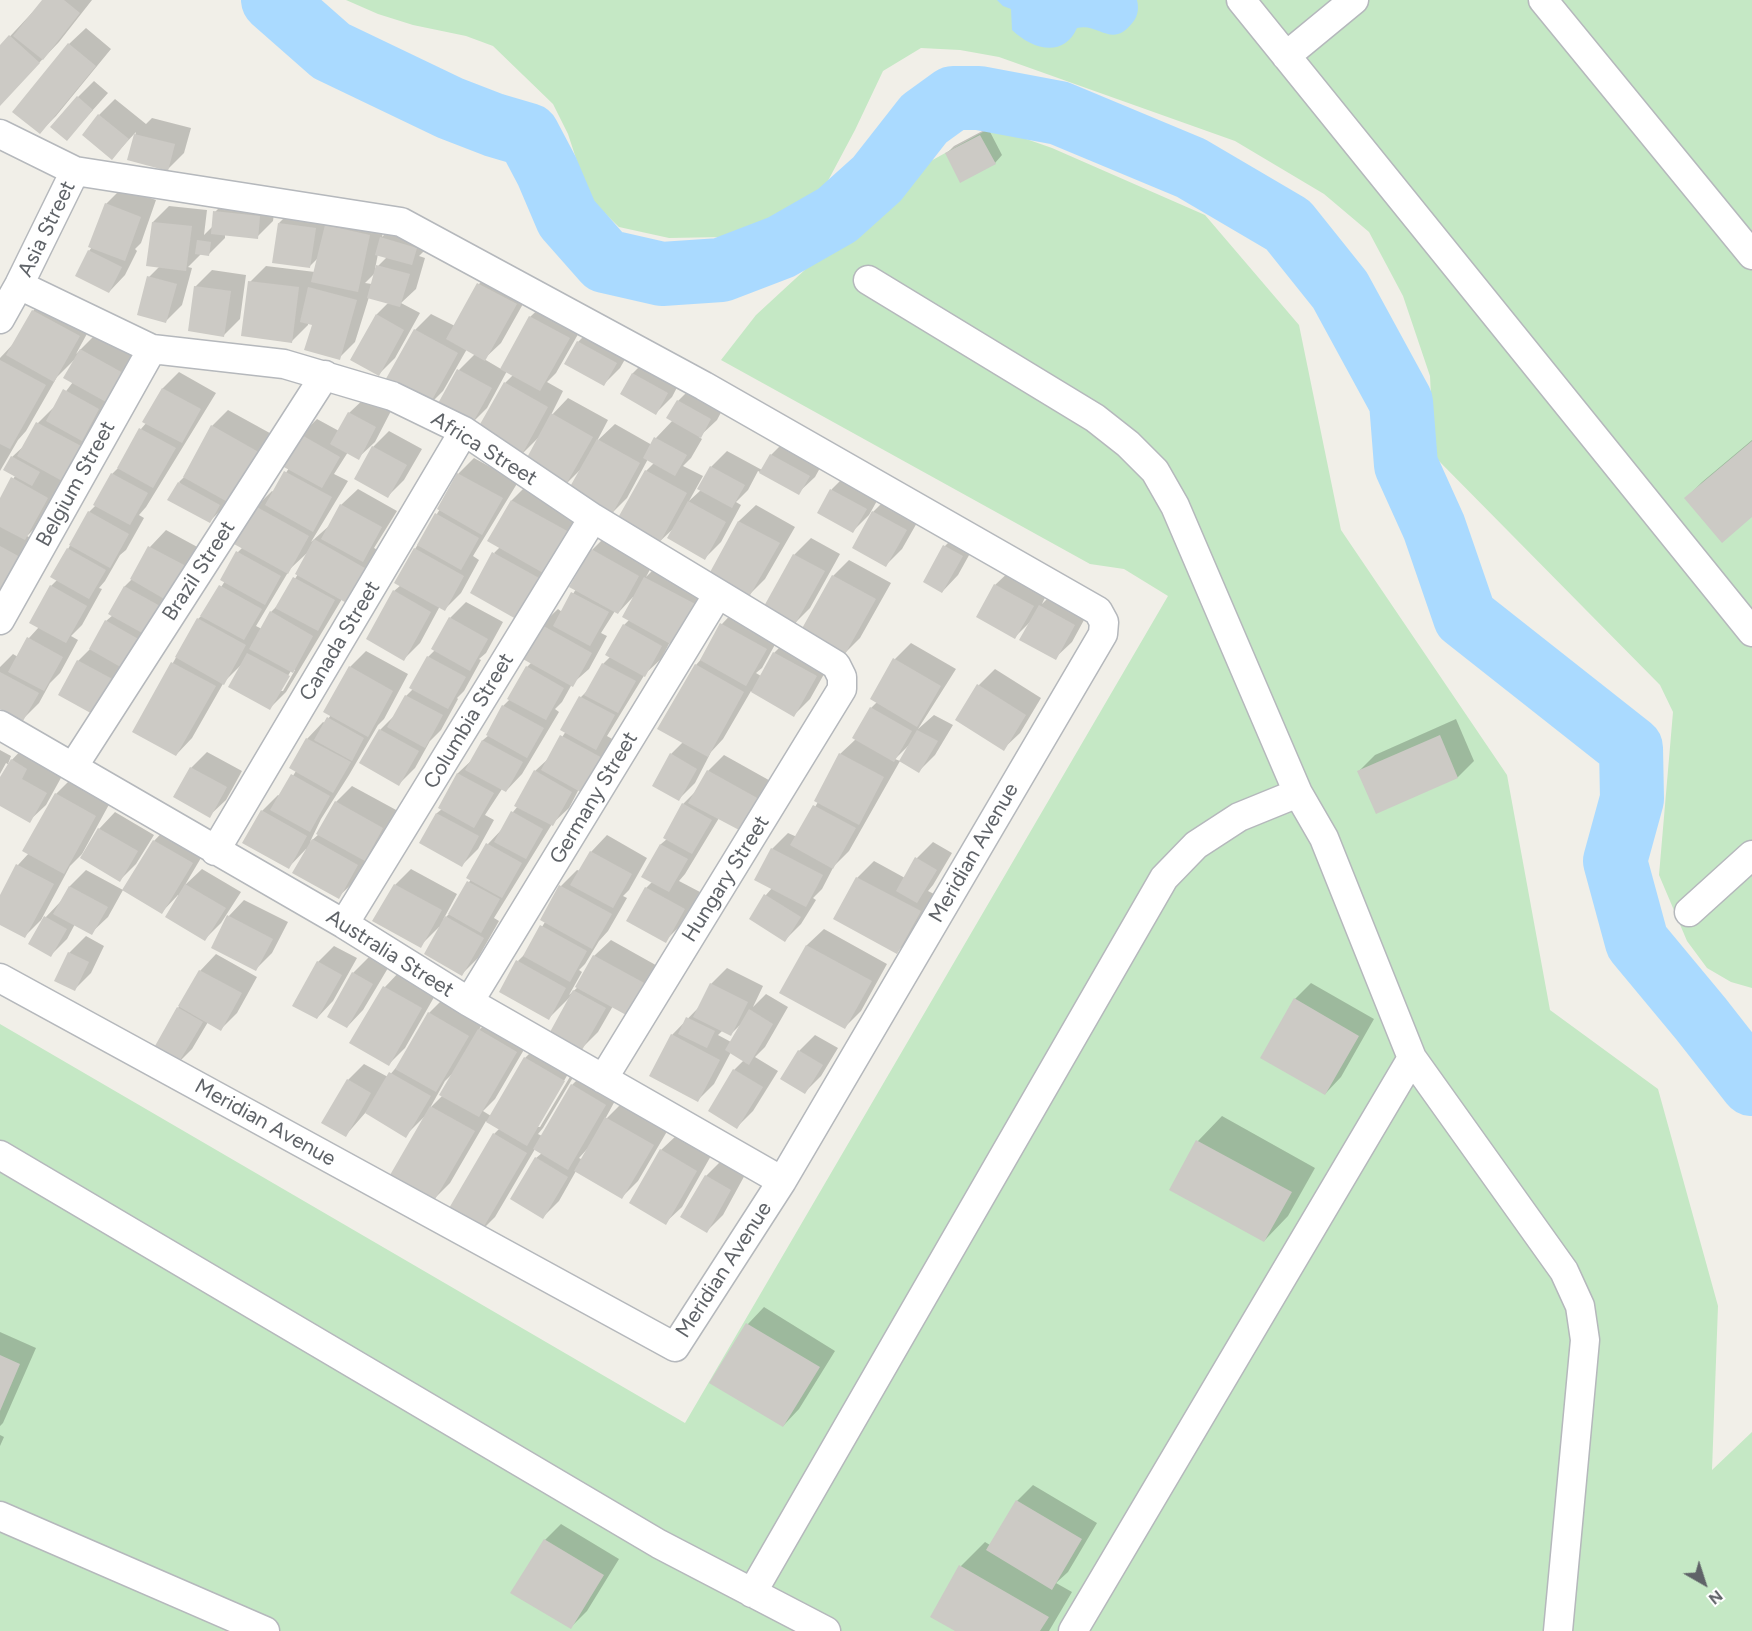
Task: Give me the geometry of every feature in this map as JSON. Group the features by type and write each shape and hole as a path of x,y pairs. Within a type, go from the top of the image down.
{"street":[{"path":"1240,0 1752,632"},
{"path":"1286,56 1354,0"},
{"path":"1543,0 1752,255"},
{"path":"0,134 75,171"},
{"name":"Asia Street","path":"0,319 75,171"},
{"name":"Meridian Avenue","path":"0,978 675,1347 782,1180 1104,634 1104,622 1098,610 704,386 401,222 75,171"},
{"path":"868,280 1095,418 1128,444 1155,471 1175,506 1298,793 1324,838 1412,1058 1564,1271 1580,1306 1585,1340 1558,1631"},
{"name":"Africa Street","path":"19,285 152,349 284,364 392,396 464,431 593,518 836,665 842,677"},
{"name":"Belgium Street","path":"0,620 152,349"},
{"name":"Brazil Street","path":"73,767 325,375"},
{"name":"Canada Street","path":"215,851 464,431"},
{"name":"Columbia Street","path":"344,924 593,518"},
{"name":"Germany Street","path":"469,1002 718,594"},
{"name":"Hungary Street","path":"603,1079 842,689 842,677"},
{"name":"Australia Street","path":"0,725 344,924 469,1002 782,1180"},
{"path":"752,1593 1164,878 1196,845 1239,817 1298,793"},
{"path":"1689,912 1752,855"},
{"path":"1073,1631 1412,1058"},
{"path":"0,1155 649,1538 826,1631"},
{"path":"0,1516 265,1631"}],"green space":[{"path":"346,0 1752,0 1752,988 1731,982 1707,968 1687,941 1659,875 1673,712 1660,685 1434,456 1430,376 1403,296 1369,232 1324,194 1235,141 999,57 960,50 921,48 883,71 822,192 774,219 724,237 669,238 619,227 589,198 568,134 553,104 493,46 466,36 413,25 378,14"},
{"path":"992,127 1052,148 1205,215 1299,325 1341,530 1507,775 1550,1010 1658,1089 1718,1306 1712,1470 1752,1432 1752,1631 0,1631 0,1024 685,1423 1168,596 1124,569 1090,564 721,360 756,315 911,172"}],"water":[{"path":"997,0 1137,0 1138,9 1133,22 1118,34 1112,35 1092,28 1077,28 1064,44 1047,48 1029,42 1012,30 1011,9 1003,6"}],"building":[{"path":"42,0 64,0 80,13 43,60 13,36"},
{"path":"9,35 40,63 0,106 0,45"},
{"path":"68,43 96,66 40,134 12,112"},
{"path":"77,96 93,110 67,141 50,127"},
{"path":"98,114 129,139 112,160 82,135"},
{"path":"134,134 175,144 168,171 127,160"},
{"path":"980,135 996,164 960,183 945,153"},
{"path":"105,203 141,217 125,261 88,247"},
{"path":"213,211 260,216 258,239 211,234"},
{"path":"152,222 192,226 186,271 146,266"},
{"path":"278,223 316,228 310,268 272,263"},
{"path":"325,225 370,235 358,292 311,282"},
{"path":"380,237 417,248 412,265 375,255"},
{"path":"197,240 211,242 209,256 195,254"},
{"path":"88,250 122,267 109,293 75,276"},
{"path":"376,265 410,274 400,307 367,298"},
{"path":"147,276 177,284 166,323 137,315"},
{"path":"248,281 299,287 292,343 241,336"},
{"path":"477,283 517,304 485,361 446,339"},
{"path":"194,286 231,291 224,337 188,331"},
{"path":"308,287 357,300 340,360 304,350 312,325 300,322"},
{"path":"32,310 80,336 54,382 6,355"},
{"path":"376,314 404,330 379,376 350,360"},
{"path":"529,316 570,338 540,391 500,369"},
{"path":"414,329 458,353 427,409 383,384"},
{"path":"577,341 617,363 604,386 564,364"},
{"path":"80,349 123,373 106,402 63,378"},
{"path":"0,360 46,385 10,449 0,444"},
{"path":"457,369 492,388 471,426 436,407"},
{"path":"632,373 668,393 656,415 620,394"},
{"path":"504,382 548,407 520,458 475,433"},
{"path":"162,388 201,409 182,443 142,422"},
{"path":"63,389 99,409 82,441 46,421"},
{"path":"677,400 711,419 701,438 666,418"},
{"path":"348,412 376,427 359,460 330,444"},
{"path":"551,413 593,437 564,488 523,465"},
{"path":"36,422 83,447 64,482 17,456"},
{"path":"211,425 262,454 233,505 183,477"},
{"path":"139,428 176,448 153,488 117,468"},
{"path":"300,434 340,457 322,488 282,466"},
{"path":"654,437 687,455 675,476 643,458"},
{"path":"597,439 640,463 611,516 567,492"},
{"path":"1752,441 1752,517 1722,543 1684,498"},
{"path":"372,446 407,465 388,498 354,479"},
{"path":"770,454 810,476 799,495 759,473"},
{"path":"11,456 40,472 32,486 3,470"},
{"path":"710,466 745,485 732,508 697,489"},
{"path":"645,470 687,493 658,546 615,523"},
{"path":"284,471 332,497 313,532 265,505"},
{"path":"111,473 148,493 130,525 93,505"},
{"path":"457,473 503,498 482,535 437,509"},
{"path":"11,477 48,498 25,540 0,527 0,498"},
{"path":"178,482 220,505 210,523 167,500"},
{"path":"830,489 867,509 853,533 817,513"},
{"path":"511,500 569,532 545,574 487,541"},
{"path":"688,501 726,522 705,560 667,538"},
{"path":"340,504 382,527 363,562 321,539"},
{"path":"255,506 309,536 288,574 234,544"},
{"path":"88,511 129,534 110,568 69,545"},
{"path":"872,511 907,530 886,567 852,548"},
{"path":"435,513 479,538 461,570 417,545"},
{"path":"738,521 780,543 749,597 709,574"},
{"path":"314,539 370,571 350,605 295,574"},
{"path":"943,545 963,556 942,593 923,582"},
{"path":"0,546 20,557 0,592"},
{"path":"148,546 186,566 166,600 130,579"},
{"path":"67,548 106,570 89,599 50,577"},
{"path":"414,548 464,576 445,611 394,583"},
{"path":"591,549 639,576 618,614 569,587"},
{"path":"236,551 281,576 265,605 220,580"},
{"path":"492,552 539,578 516,619 470,593"},
{"path":"793,554 825,571 794,626 763,608"},
{"path":"832,575 876,599 844,656 800,632"},
{"path":"293,577 335,600 318,631 275,608"},
{"path":"644,577 697,605 674,646 622,617"},
{"path":"994,584 1034,606 1015,639 976,617"},
{"path":"50,585 87,606 66,643 29,623"},
{"path":"219,585 262,609 244,640 200,616"},
{"path":"124,586 169,611 153,639 108,614"},
{"path":"393,590 431,612 404,661 366,639"},
{"path":"571,592 609,612 590,646 553,626"},
{"path":"1039,605 1075,625 1056,660 1019,640"},
{"path":"270,611 313,636 293,673 249,649"},
{"path":"449,617 488,639 470,671 431,649"},
{"path":"197,618 246,645 224,685 175,657"},
{"path":"105,620 140,640 124,669 89,649"},
{"path":"720,623 767,649 746,686 700,660"},
{"path":"540,624 592,653 573,687 521,658"},
{"path":"623,624 662,646 645,677 605,655"},
{"path":"27,637 63,657 44,691 8,672"},
{"path":"773,652 817,676 794,717 751,692"},
{"path":"247,653 290,676 270,710 228,687"},
{"path":"427,656 466,677 448,709 409,688"},
{"path":"893,658 941,686 917,727 870,699"},
{"path":"77,660 116,681 96,716 58,695"},
{"path":"171,662 216,686 176,756 132,732"},
{"path":"602,663 636,681 618,713 584,695"},
{"path":"695,664 744,692 708,757 657,729"},
{"path":"349,666 393,691 368,737 323,712"},
{"path":"526,666 564,688 546,720 507,699"},
{"path":"0,672 39,693 23,721 0,709"},
{"path":"977,684 1026,715 1004,751 955,720"},
{"path":"405,695 443,715 425,748 387,727"},
{"path":"579,696 615,715 596,750 560,730"},
{"path":"502,705 544,728 527,758 486,735"},
{"path":"870,707 912,731 894,762 852,738"},
{"path":"327,717 364,738 352,761 314,740"},
{"path":"379,729 419,751 399,786 359,763"},
{"path":"917,730 938,741 919,773 899,761"},
{"path":"560,735 606,760 586,795 541,770"},
{"path":"1440,735 1458,778 1376,814 1357,771"},
{"path":"306,738 351,762 333,793 289,768"},
{"path":"482,740 523,762 506,792 465,770"},
{"path":"670,753 697,769 679,801 652,786"},
{"path":"839,753 884,777 859,825 814,801"},
{"path":"11,759 27,769 22,779 47,793 30,823 0,806 0,777"},
{"path":"190,767 227,787 210,818 173,797"},
{"path":"534,770 572,792 553,826 514,806"},
{"path":"707,770 759,799 741,831 688,803"},
{"path":"457,773 494,793 474,828 438,808"},
{"path":"291,774 330,796 310,832 270,810"},
{"path":"55,793 96,816 64,874 22,851"},
{"path":"335,801 383,828 365,861 316,834"},
{"path":"682,803 712,820 692,854 663,838"},
{"path":"813,805 856,828 833,869 790,845"},
{"path":"261,810 307,836 289,869 242,843"},
{"path":"511,811 543,829 526,859 494,842"},
{"path":"436,813 479,836 462,867 419,843"},
{"path":"98,828 138,851 120,882 80,858"},
{"path":"312,839 358,865 339,899 292,873"},
{"path":"153,840 193,863 162,914 122,890"},
{"path":"486,843 522,863 502,898 466,878"},
{"path":"660,844 688,859 669,892 641,877"},
{"path":"771,848 823,875 806,907 754,880"},
{"path":"590,851 632,874 613,908 570,885"},
{"path":"915,857 937,870 917,903 896,891"},
{"path":"16,864 54,884 25,938 0,925 0,895"},
{"path":"856,877 921,911 897,954 833,919"},
{"path":"467,881 500,899 481,933 448,914"},
{"path":"185,884 226,908 205,941 165,917"},
{"path":"394,884 442,910 421,948 372,921"},
{"path":"559,885 612,914 592,949 540,920"},
{"path":"69,886 108,907 92,935 53,914"},
{"path":"645,887 685,909 666,943 626,921"},
{"path":"764,894 801,917 785,942 749,919"},
{"path":"227,915 273,939 256,971 211,948"},
{"path":"44,916 67,929 51,957 28,944"},
{"path":"445,916 484,938 462,976 424,954"},
{"path":"540,925 587,951 570,982 523,956"},
{"path":"806,945 872,981 845,1029 779,993"},
{"path":"68,952 89,962 75,991 54,981"},
{"path":"593,955 646,984 628,1016 575,987"},
{"path":"516,960 566,988 549,1020 499,992"},
{"path":"317,961 342,975 317,1019 292,1006"},
{"path":"199,970 242,993 221,1031 178,1006"},
{"path":"352,972 373,984 347,1028 327,1017"},
{"path":"710,983 748,1002 731,1036 693,1017"},
{"path":"383,986 422,1008 389,1066 349,1043"},
{"path":"573,990 606,1008 582,1050 550,1032"},
{"path":"1294,998 1359,1036 1325,1095 1260,1058"},
{"path":"177,1007 203,1022 176,1067 151,1053"},
{"path":"749,1009 773,1024 749,1065 725,1050"},
{"path":"428,1012 469,1036 436,1092 395,1069"},
{"path":"686,1017 715,1031 707,1048 678,1034"},
{"path":"478,1029 517,1052 479,1117 439,1095"},
{"path":"671,1034 720,1060 698,1102 649,1076"},
{"path":"798,1050 823,1065 805,1094 780,1079"},
{"path":"524,1057 565,1081 527,1146 486,1122"},
{"path":"733,1069 763,1087 737,1129 708,1111"},
{"path":"389,1072 431,1096 406,1138 365,1113"},
{"path":"347,1079 371,1093 346,1137 321,1123"},
{"path":"571,1084 606,1105 568,1170 533,1149"},
{"path":"430,1106 475,1131 434,1201 390,1175"},
{"path":"605,1117 654,1145 622,1199 574,1171"},
{"path":"493,1133 527,1153 479,1235 445,1215"},
{"path":"1196,1140 1292,1192 1264,1242 1169,1190"},
{"path":"660,1149 697,1171 666,1225 629,1203"},
{"path":"535,1157 568,1177 543,1219 510,1199"},
{"path":"705,1175 731,1190 707,1233 680,1217"},
{"path":"746,1323 820,1367 783,1427 709,1383"},
{"path":"0,1355 20,1364 0,1411"},
{"path":"1016,1500 1082,1539 1052,1590 986,1550"},
{"path":"544,1539 604,1575 571,1629 510,1593"},
{"path":"959,1565 1049,1617 1040,1631 955,1631 930,1617"}],"waterway":[{"path":"273,0 331,51 450,108 528,135 547,171 567,218 605,261 662,274 721,270 781,247 837,215 877,179 924,119 953,98 979,98 1059,113 1191,168 1288,225 1340,290 1401,402 1406,465 1434,527 1465,617 1631,748 1632,799 1615,861 1637,942 1752,1084"}]}
